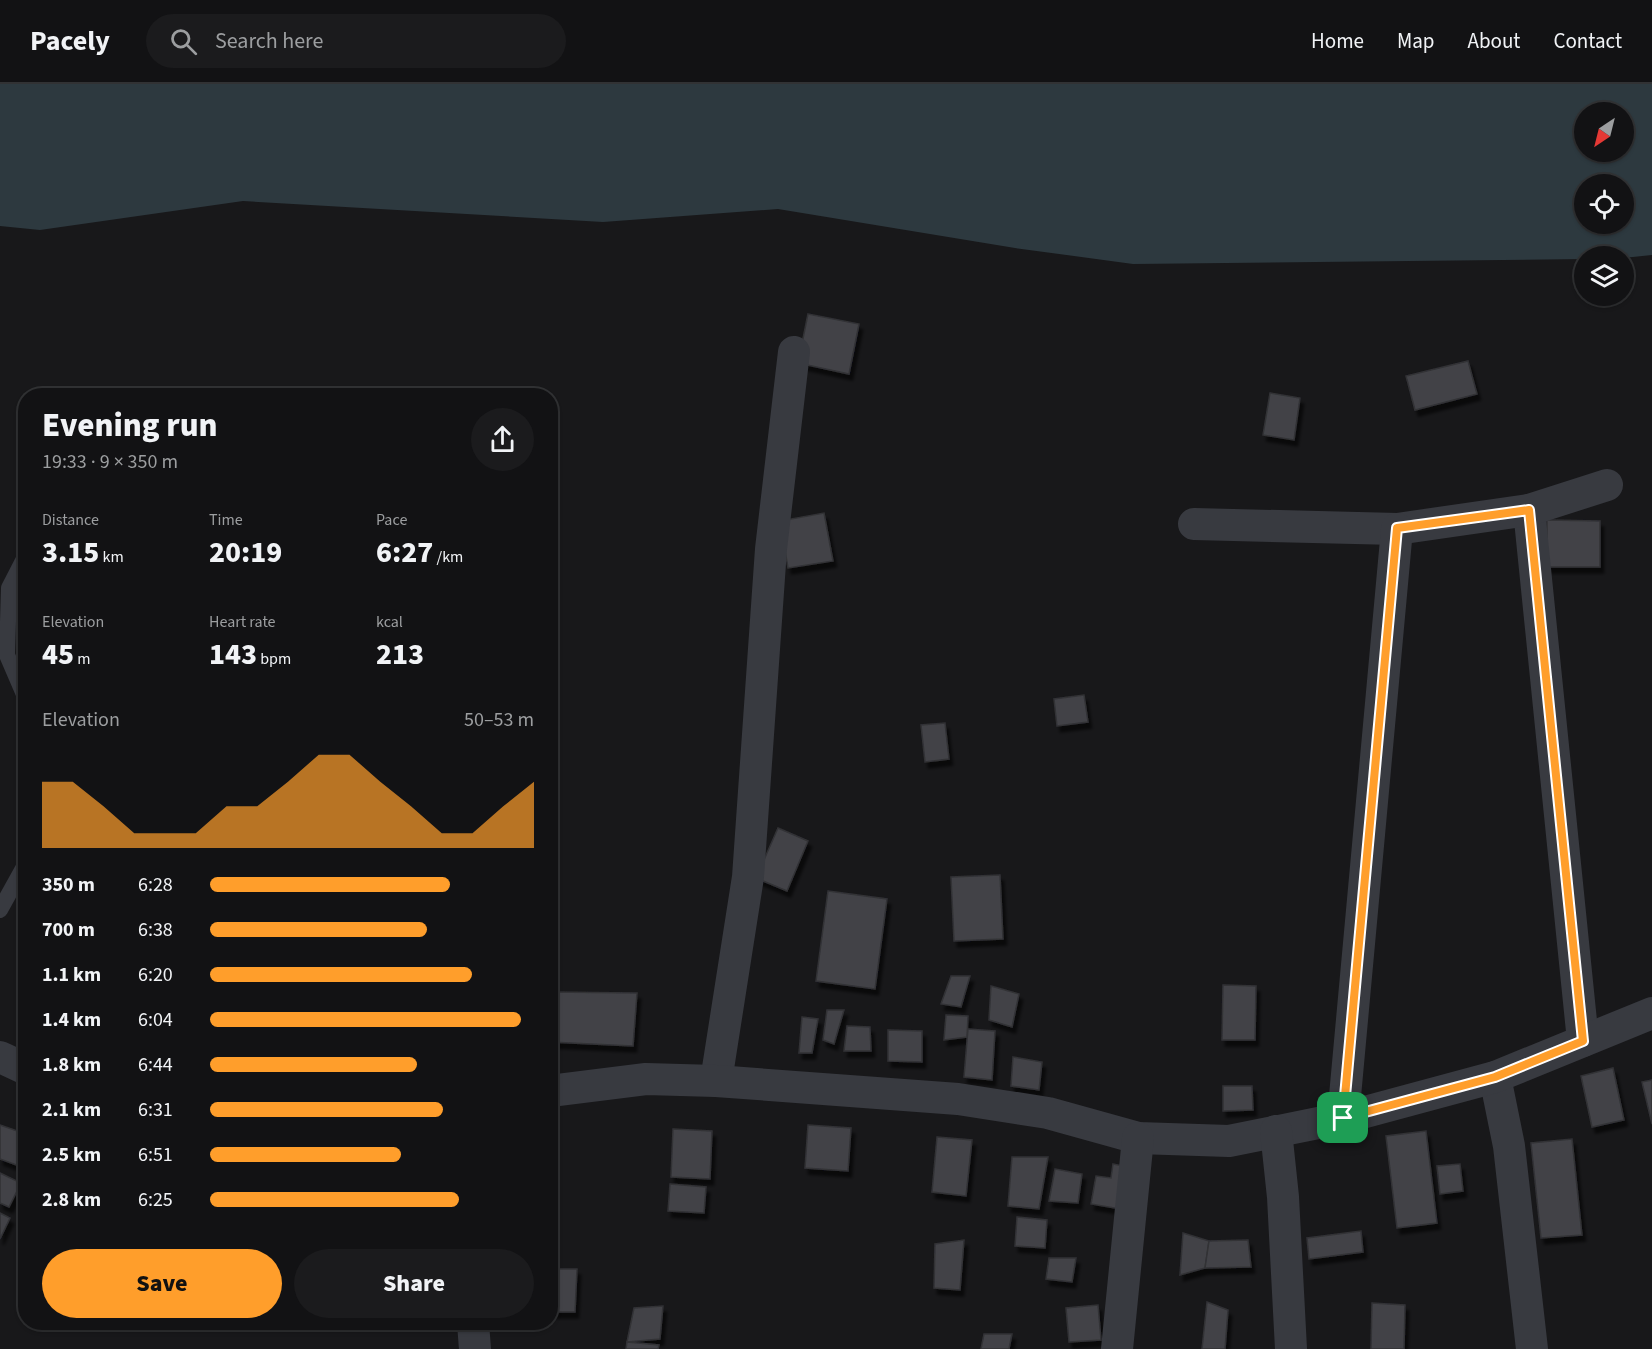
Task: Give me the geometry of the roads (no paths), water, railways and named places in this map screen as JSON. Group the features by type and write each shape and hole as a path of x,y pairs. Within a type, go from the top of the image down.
{"street":[{"path":"716,1081 748,877 771,549 794,352"},
{"path":"1194,524 1397,528 1529,510 1607,485"},
{"path":"1529,510 1583,1041"},
{"path":"1343,1118 1397,528"},
{"path":"558,1090 646,1079 716,1081 958,1099 1048,1113 1138,1138 1229,1141 1343,1118 1495,1077 1652,1013"},
{"path":"0,1057 18,1065"},
{"path":"1495,1077 1509,1146 1532,1349"},
{"path":"1276,1131 1283,1197 1291,1349"},
{"path":"1117,1349 1138,1138"},
{"path":"474,1330 476,1349"}],"lane":[{"path":"18,571 9,588 7,655 18,680"},
{"path":"0,910 18,877"}]}
